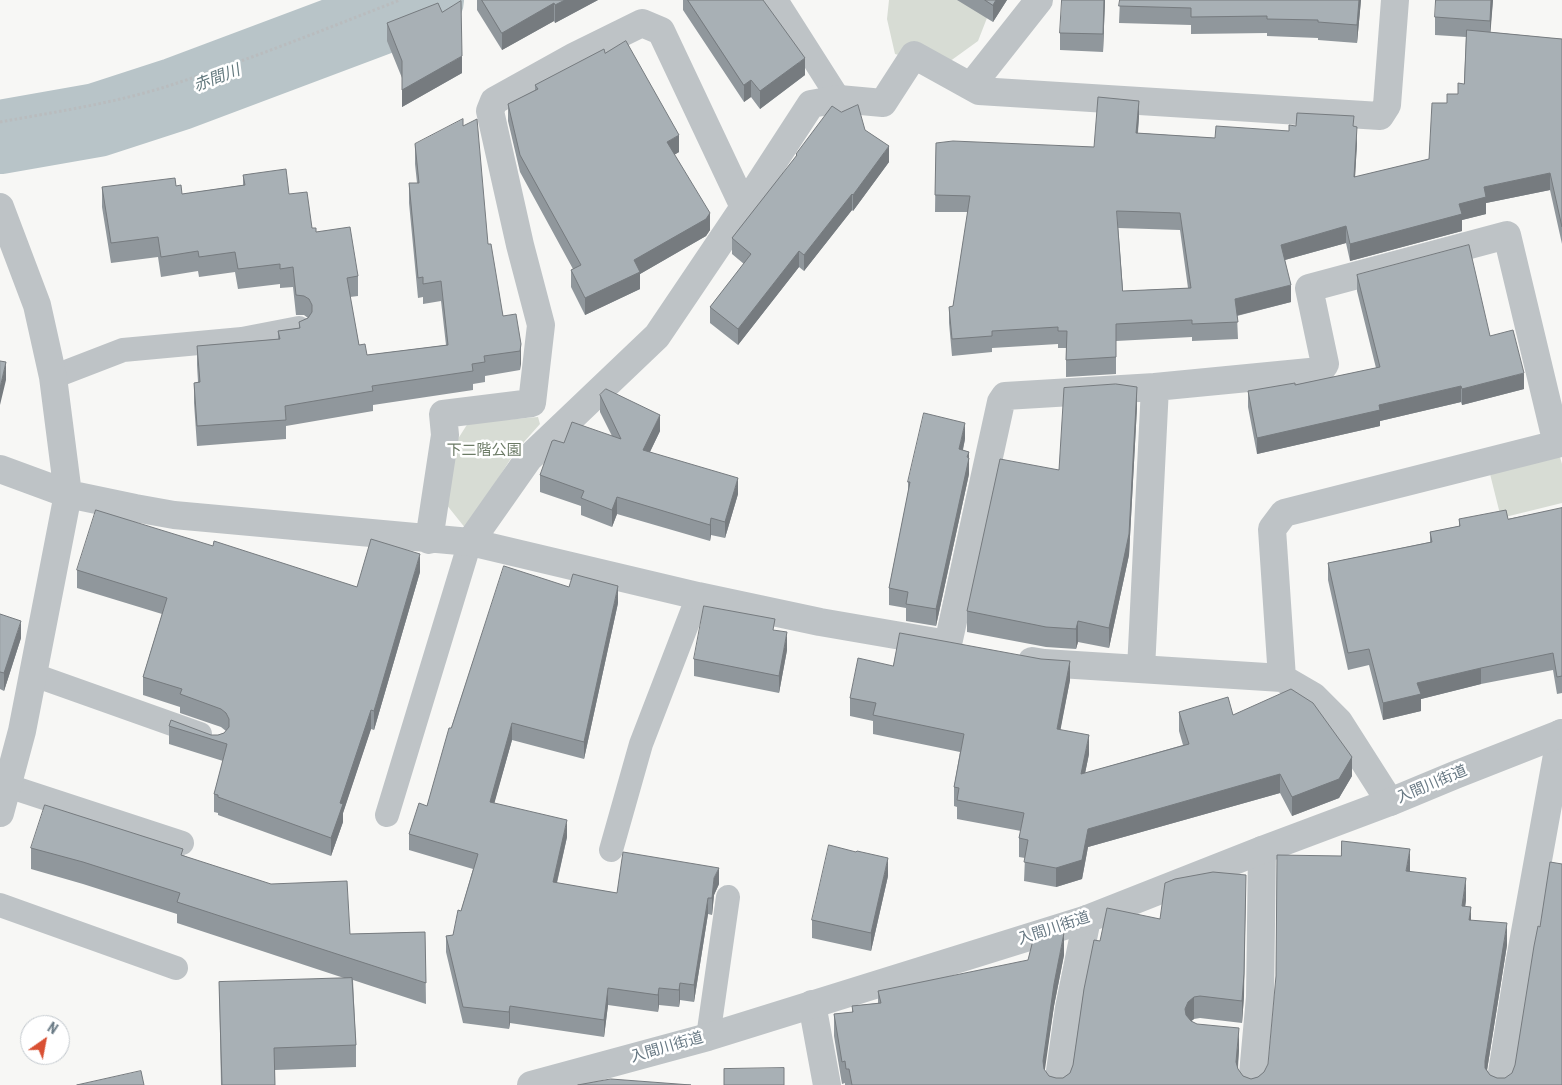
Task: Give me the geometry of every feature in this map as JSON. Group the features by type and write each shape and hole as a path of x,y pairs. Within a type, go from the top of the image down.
{"street":[{"path":"971,86 1040,0"},
{"path":"470,542 529,458 656,336 744,207 811,104 839,99 883,103 914,56 979,91 1380,116 1387,105 1395,0"},
{"path":"429,540 445,435 443,414 532,403 540,325 490,111 494,101 575,56 642,23 661,32 744,207"},
{"path":"0,206 37,305 53,377 68,494 34,675 22,731 0,813"},
{"path":"948,644 1001,402 1005,396 1154,387 1320,371 1325,364 1309,288 1507,235 1557,444 1284,513 1272,529 1282,678"},
{"path":"1142,669 1154,387"},
{"path":"0,469 68,494 135,508 174,514 429,540 470,542 698,596 820,622 976,649"},
{"path":"1005,655 1044,663 1282,678 1313,696 1339,722 1390,802"},
{"path":"1500,1085 1519,964 1561,733"},
{"name":"入間川街道","path":"531,1085 708,1037 1088,919 1390,802 1561,733"},
{"path":"1252,1085 1246,1037 1260,997 1262,850"},
{"path":"1058,1085 1070,1008 1088,919"},
{"path":"812,1004 828,1085"}],"lane":[{"path":"776,0 839,99"},
{"path":"53,377 123,350 242,339 299,328"},
{"path":"387,815 470,542"},
{"path":"611,850 641,744 698,596"},
{"path":"34,675 216,740"},
{"path":"8,786 182,843"},
{"path":"708,1037 728,897"},
{"path":"0,905 176,968"}],"path":[{"path":"0,122 90,105 166,87 400,0"}],"green space":[{"path":"889,0 994,0 978,41 942,67 895,54 887,19"},
{"name":"下二階公園","path":"538,417 540,424 515,452 466,529 446,504 456,442 468,423"},
{"path":"1560,457 1562,464 1562,503 1501,518 1490,474"}],"building":[{"path":"482,0 565,0 555,5 554,3 502,33"},
{"path":"688,0 763,0 805,58 760,91 751,80 744,85"},
{"path":"985,0 996,0 993,5"},
{"path":"1062,0 1104,0 1103,34 1060,33"},
{"path":"1120,0 1359,0 1357,25 1318,22 1318,20 1267,19 1267,16 1191,17 1191,8 1119,6"},
{"path":"1436,0 1491,0 1490,21 1435,17"},
{"path":"461,1 462,56 402,90 402,61 387,23 438,3 442,12"},
{"path":"1467,30 1562,39 1562,227 1550,173 1484,187 1486,197 1459,204 1462,214 1350,244 1346,226 1281,245 1291,285 1235,299 1238,322 1192,324 1192,320 1116,324 1116,357 1066,360 1067,331 1058,331 1058,327 992,331 992,336 952,339 949,307 953,306 970,196 935,195 936,143 953,141 1094,147 1098,97 1139,101 1136,133 1215,138 1216,126 1289,131 1289,125 1296,126 1297,113 1354,116 1353,126 1357,127 1354,177 1429,159 1432,103 1447,103 1447,94 1458,94 1458,83 1464,84","holes":["1117,211 1180,213 1191,288 1123,291"]},
{"path":"626,41 679,135 667,142 710,213 706,219 634,260 640,272 585,298 571,270 581,265 520,155 508,104 538,89 535,85 604,49 605,53"},
{"path":"858,105 865,130 889,146 853,195 804,255 799,251 738,329 710,307 751,254 732,238 797,155 832,106 841,112"},
{"path":"463,119 463,126 477,119 488,244 491,244 503,316 516,314 521,344 520,351 484,356 485,362 472,364 473,371 372,386 373,391 285,406 286,420 197,426 194,383 200,382 197,346 280,339 278,331 300,328 299,322 308,318 312,312 312,305 309,299 296,295 293,267 280,269 280,264 238,269 235,252 199,257 198,251 161,257 158,237 111,243 102,187 175,178 176,186 181,185 182,194 245,185 243,175 286,169 289,194 307,192 312,228 316,228 316,232 350,227 358,276 347,278 359,345 365,344 367,355 448,345 441,281 423,284 423,277 418,278 409,183 419,183 415,144"},
{"path":"1469,245 1490,336 1513,330 1524,373 1462,389 1461,386 1379,405 1380,410 1257,438 1248,391 1295,383 1295,385 1380,367 1357,275"},
{"path":"0,361 6,362 0,388"},
{"path":"1116,384 1137,387 1129,534 1109,628 1078,621 1076,629 1046,627 967,611 1000,459 1059,470 1064,388"},
{"path":"606,389 660,415 643,450 738,478 725,522 711,518 710,525 617,497 612,510 581,498 584,491 540,475 552,441 564,443 572,422 621,439 600,395"},
{"path":"924,413 965,423 959,449 969,452 936,609 906,604 908,592 889,588 910,482 908,482"},
{"path":"1562,508 1562,676 1557,677 1553,653 1417,683 1421,694 1383,703 1369,649 1348,653 1328,563 1432,542 1430,532 1460,526 1459,519 1506,510 1508,519"},
{"path":"96,510 213,546 214,541 357,587 371,539 420,554 374,711 371,710 340,803 343,804 331,838 214,794 227,744 169,726 171,720 211,735 218,735 224,733 229,727 229,719 221,709 180,694 182,689 143,677 167,598 77,570"},
{"path":"504,566 569,587 573,574 618,586 584,742 512,723 490,802 567,820 553,882 617,893 623,852 719,868 714,878 712,898 708,898 694,985 680,983 679,990 659,988 658,995 608,988 604,1020 510,1006 509,1012 463,1007 446,936 453,935 458,910 461,911 478,854 409,834 419,803 427,806 449,728 451,728"},
{"path":"704,606 775,619 773,630 787,632 779,676 694,659"},
{"path":"0,614 21,621 4,673 0,672"},
{"path":"900,633 1041,659 1070,661 1057,729 1089,735 1081,774 1189,744 1179,712 1228,697 1233,715 1291,689 1313,703 1352,757 1339,779 1292,797 1280,774 1088,829 1082,860 1056,868 1024,862 1028,840 1019,838 1024,813 957,800 959,788 954,787 964,734 873,715 876,703 850,698 858,658 893,666"},
{"path":"45,805 183,849 181,855 271,884 347,881 350,934 425,932 426,983 177,902 180,893 83,862 31,848"},
{"path":"1342,841 1410,849 1406,871 1466,878 1462,906 1471,907 1469,920 1507,923 1485,1061 1485,1068 1490,1075 1497,1078 1505,1078 1512,1073 1515,1065 1550,862 1562,864 1562,1085 852,1085 849,1069 846,1069 845,1061 842,1062 834,1014 853,1012 852,1006 881,1003 878,991 1028,960 1035,932 1045,934 1046,929 1064,933 1054,984 1043,1061 1044,1069 1049,1076 1063,1078 1070,1073 1073,1065 1084,989 1094,940 1100,941 1107,908 1160,919 1165,883 1175,879 1213,872 1246,875 1242,1001 1194,997 1188,1002 1185,1009 1186,1015 1197,1024 1239,1028 1236,1062 1238,1069 1243,1076 1251,1079 1258,1077 1264,1072 1268,1064 1276,976 1277,855 1341,856"},
{"path":"829,845 888,858 871,933 812,920"},
{"path":"352,978 356,1045 274,1048 275,1085 222,1085 219,982"},
{"path":"784,1068 784,1085 724,1085 724,1069"},
{"path":"141,1071 144,1085 77,1085"},
{"path":"611,1079 691,1085 578,1085"}],"waterway":[{"name":"赤間川","path":"0,137 97,120 177,94 427,0"}]}
